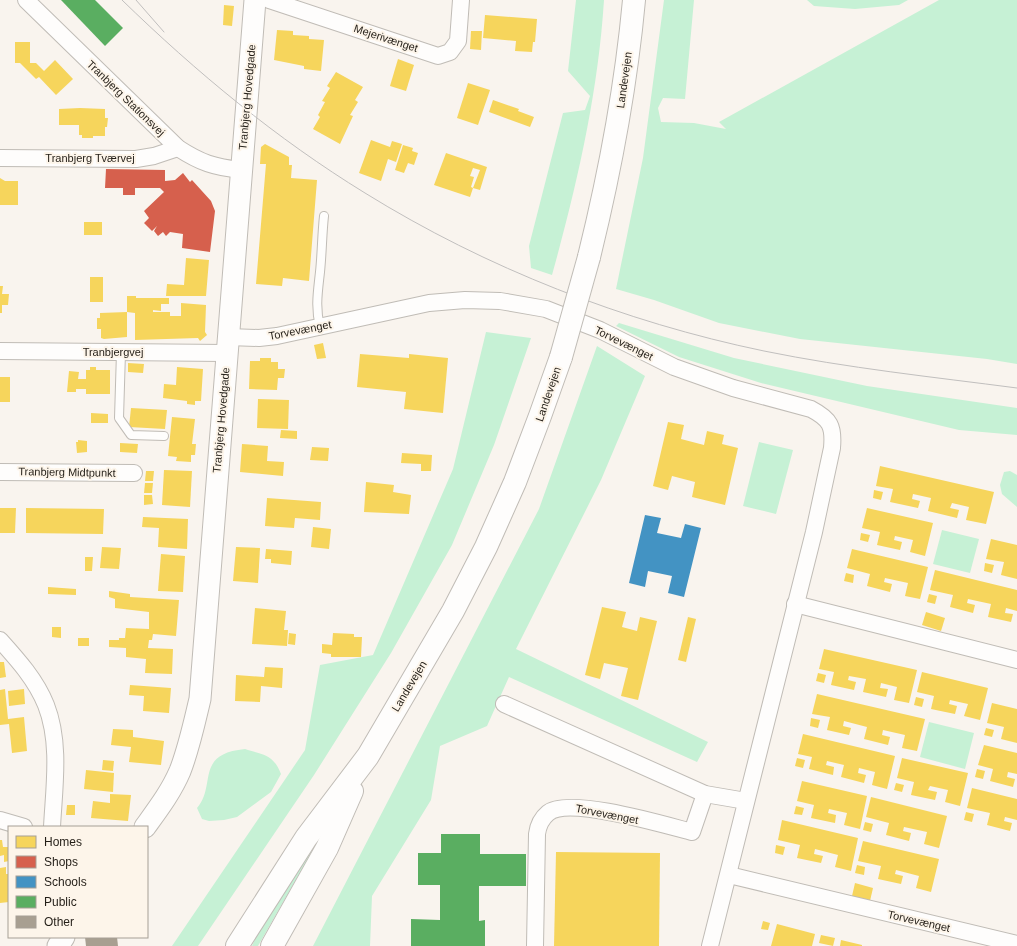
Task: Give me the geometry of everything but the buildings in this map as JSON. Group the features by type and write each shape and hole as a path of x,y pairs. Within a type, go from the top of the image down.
{"main road":[{"name":"Landevejen","path":"272,946 327,848 368,756 453,611 486,547 540,416 561,357 589,257 607,184 620,114 634,0"},
{"name":"Landevejen","path":"237,946 306,838 368,756"}],"street":[{"name":"Tranbjerg Stationsvej","path":"26,0 178,148 198,160 210,165 241,170"},
{"name":"Tranbjerg Hovedgade","path":"146,826 165,799 179,772 190,742 200,699 255,0"},
{"name":"Mejerivænget","path":"270,0 438,56 450,52 458,41 461,0"},
{"name":"Tranbjerg Tværvej","path":"0,158 136,159 154,156 178,148"},
{"name":"Torvevænget","path":"227,345 320,327 429,302 500,300 546,309 600,330 674,367 733,388 811,409 821,414 829,422 833,434 832,448 729,875 710,946"},
{"name":"Tranbjergvej","path":"0,351 121,352 227,345"},
{"name":"Tranbjerg Midtpunkt","path":"0,472 134,473"},
{"path":"795,604 1017,660"},
{"path":"0,640 21,664 37,687 46,705 54,743 55,776 52,826"},
{"path":"504,704 705,794 746,801"},
{"name":"Torvevænget","path":"535,946 537,834 538,825 549,812 561,808 592,809 692,832 705,794"},
{"path":"0,820 21,826"},
{"name":"Torvevænget","path":"729,875 1017,944"}],"lane":[{"path":"320,327 316,313 316,300 320,272 324,216"},
{"path":"121,352 119,418 131,435 164,436"}],"green space":[{"path":"576,0 604,0 592,105 570,207 552,275 531,268 529,246 563,113 585,110 590,96 568,71"},
{"path":"664,0 694,0 685,99 663,98 658,108 661,122 694,123 726,129 719,122 939,0 1017,0 1017,364 987,359 800,339 719,323 654,300 616,289 643,158"},
{"path":"807,0 908,0 899,5 855,9 814,6"},
{"path":"619,323 734,358 867,386 1017,408 1017,435 959,430 761,383 679,357 616,326"},
{"path":"486,332 531,338 494,445 452,545 391,653 314,775 198,946 172,946 305,750 320,665 373,655 453,469"},
{"path":"597,346 645,376 601,480 516,649 708,742 697,762 509,677 487,726 440,746 431,800 372,896 370,946 313,946 539,509"},
{"path":"759,442 793,450 776,514 743,506"},
{"path":"1010,471 1017,475 1017,507 1002,494 1000,485 1004,472"},
{"path":"942,530 979,539 970,573 933,564"},
{"path":"929,722 974,733 965,769 920,757"},
{"path":"245,749 263,754 275,762 281,774 271,792 237,817 209,821 202,819 197,808 203,799 209,772 213,764 219,757 229,752"},
{"path":"315,842 317,843 258,946 252,946 258,932"}],"tram line":[{"path":"122,0 208,78 300,150 365,193 411,220 508,268 557,289 608,308 660,325 712,339 795,357 890,372 1017,388"},
{"path":"136,0 164,32"}]}
